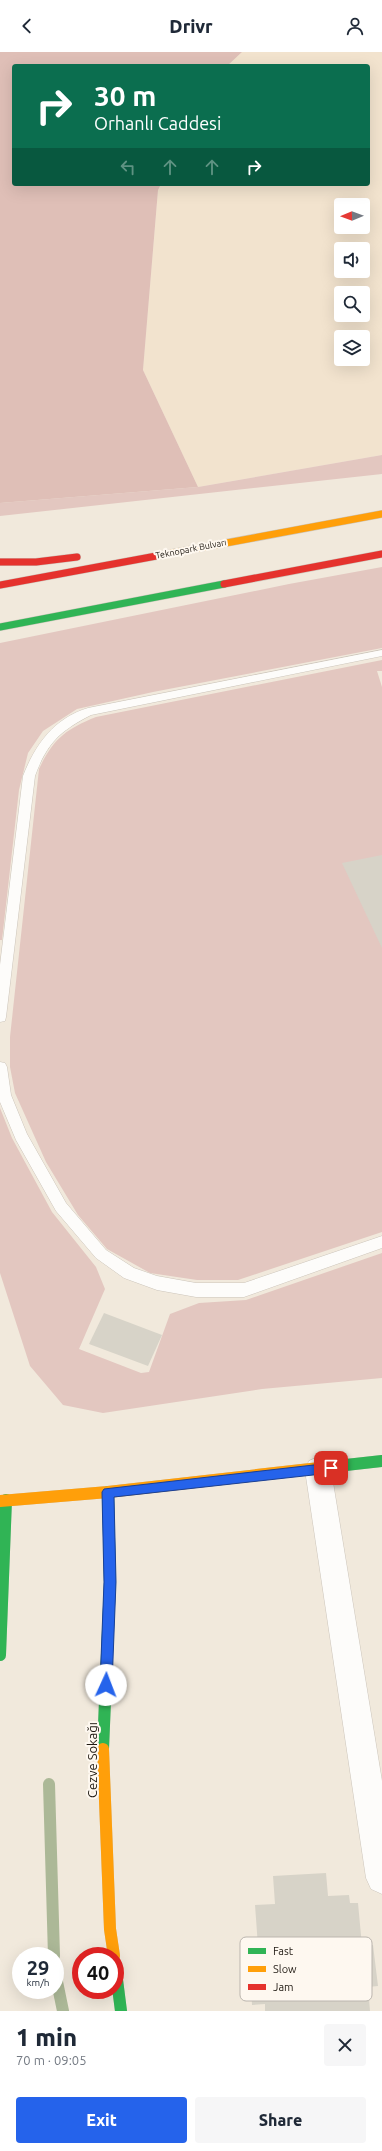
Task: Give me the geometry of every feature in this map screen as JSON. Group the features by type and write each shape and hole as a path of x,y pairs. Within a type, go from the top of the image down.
{"main road":[{"name":"Teknopark Bulvarı","path":"0,585 382,514"},
{"path":"170,544 207,537 275,534"},
{"path":"0,627 382,554"},
{"path":"0,562 36,562 88,556"},
{"path":"0,1655 3,1500 108,1492 318,1470 382,1461"},
{"name":"Cezve Sokağı","path":"108,1492 110,1582 103,1758 110,1929 113,1947"},
{"path":"119,1999 121,2011"}],"street":[{"path":"318,1470 382,1878"}],"lane":[{"path":"0,1017 29,776 37,753 50,736 65,724 88,712 382,653"},
{"path":"0,1067 4,1095 21,1136 61,1207 101,1254 129,1273 157,1283 196,1290 244,1290 382,1242"}],"shaded area":[{"path":"0,52 242,52 229,64 12,64 12,186 160,186 158,190 143,370 198,487 0,503"},
{"path":"242,52 382,52 382,455 198,487 143,370 158,190 160,186 370,186 370,64 229,64"},
{"path":"382,455 382,474 0,516 0,503 198,487"},
{"path":"382,567 382,648 153,692 77,709 43,731 28,753 19,790 2,940 0,940 0,643 289,584"},
{"path":"382,660 382,671 377,671 382,687 382,1232 238,1280 197,1280 150,1273 107,1249 78,1215 46,1162 15,1093 10,1067 10,1037 39,769 50,750 62,736 76,726 96,717"},
{"path":"0,1108 12,1138 52,1212 96,1267 105,1289 79,1349 141,1373 149,1372 170,1314 199,1303 246,1300 382,1253 382,1378 262,1389 103,1413 63,1405 30,1366 0,1273"}],"building":[{"path":"382,855 382,948 342,863"},
{"path":"104,1313 162,1335 148,1366 89,1344"},
{"path":"326,1873 328,1896 349,1895 350,1903 358,1903 361,1937 257,1937 255,1905 275,1904 273,1876"},
{"path":"372,1945 373,1945 378,1986 372,1987"},
{"path":"252,2001 369,2001 370,2011 265,2011 265,2004 252,2005"}],"waterway":[{"path":"49,1784 54,1947"},
{"path":"61,1999 63,2011"}],"traffic: fast":[{"path":"0,627 224,584"},
{"path":"328,1467 382,1461"},
{"path":"103,1749 110,1582 108,1492"},
{"path":"0,1655 6,1500"},
{"path":"119,1999 121,2011"}],"traffic: slow":[{"path":"167,554 382,514"},
{"path":"0,1501 108,1492 328,1467"},
{"path":"103,1749 110,1929 113,1947"}],"traffic: jam":[{"path":"0,585 167,554"},
{"path":"224,584 382,554"},
{"path":"0,562 36,562 77,557"}],"route":[{"path":"106,1685 110,1582 108,1492 331,1468"}]}
